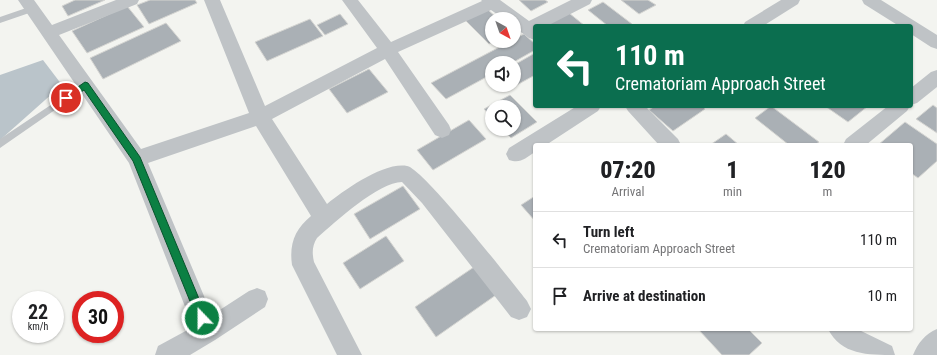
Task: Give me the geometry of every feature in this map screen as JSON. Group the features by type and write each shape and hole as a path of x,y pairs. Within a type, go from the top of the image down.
{"street":[{"path":"48,33 132,0"},
{"path":"212,0 260,117 324,218"},
{"path":"350,0 388,50 442,130"},
{"path":"545,24 584,0"},
{"path":"754,24 792,0"},
{"path":"870,0 907,24"},
{"path":"137,159 260,117 388,50 491,1 532,32"},
{"path":"29,5 137,159 207,332"},
{"path":"913,28 937,43"},
{"path":"913,96 937,77"},
{"path":"533,143 589,108"},
{"path":"636,108 669,143"},
{"path":"855,143 899,108"},
{"path":"516,154 533,143"},
{"path":"350,355 303,265 301,253 303,243 309,231 342,204 373,184 393,174 407,174 429,196 519,309"},
{"path":"167,355 207,332 257,299"},
{"path":"842,331 846,336 883,355"},
{"path":"925,355 937,341"}],"lane":[{"path":"0,20 29,5"},
{"path":"0,144 85,86"}],"shaded area":[{"path":"43,60 62,85 0,140 0,75"}],"building":[{"path":"75,0 105,0 68,16 62,6"},
{"path":"150,0 195,0 197,3 149,24 137,5"},
{"path":"519,0 545,0 548,2 531,11"},
{"path":"621,0 648,0 656,5 639,14"},
{"path":"603,2 632,24 606,24 588,10"},
{"path":"127,6 144,27 87,53 72,31"},
{"path":"486,8 490,12 485,12 485,40 464,19"},
{"path":"569,13 583,24 550,24 549,23"},
{"path":"340,14 348,24 325,35 317,25"},
{"path":"310,19 323,36 267,61 255,42"},
{"path":"166,23 181,41 103,79 90,58"},
{"path":"524,34 533,42 533,51 521,58 521,56 485,56 485,78 446,99 431,83 498,48 521,48 521,36"},
{"path":"533,54 533,76 521,83 521,61"},
{"path":"369,69 388,92 347,113 329,89"},
{"path":"510,95 515,100 501,100"},
{"path":"933,105 937,108 937,133 916,119"},
{"path":"521,106 537,122 521,132"},
{"path":"652,108 705,109 673,131 649,110"},
{"path":"768,108 774,108 819,142 786,143 755,118"},
{"path":"828,108 866,108 848,122"},
{"path":"469,120 486,139 433,170 417,150"},
{"path":"905,122 937,144 937,161 918,178 913,174 913,143 880,143"},
{"path":"726,134 737,143 713,143"},
{"path":"403,186 420,209 370,239 354,214"},
{"path":"533,197 533,219 521,205"},
{"path":"386,236 404,261 360,289 343,263"},
{"path":"474,267 496,295 436,337 415,307"},
{"path":"700,331 750,331 762,343 749,355 722,355"}],"route":[{"path":"66,98 85,86 137,159 202,318"}]}
